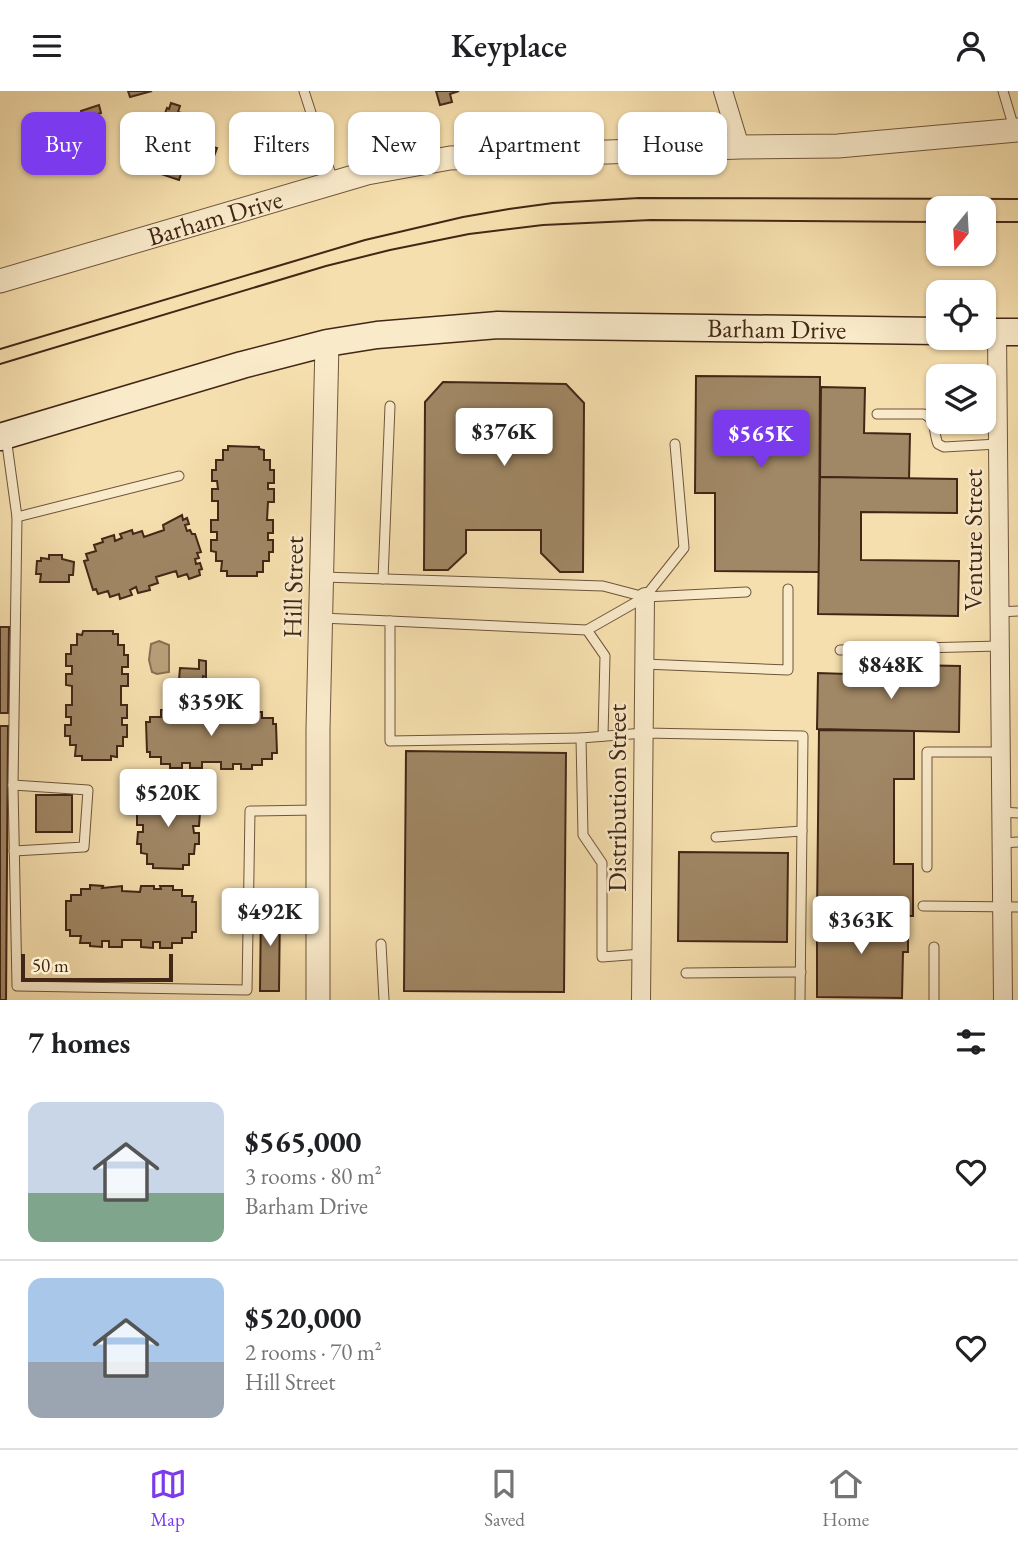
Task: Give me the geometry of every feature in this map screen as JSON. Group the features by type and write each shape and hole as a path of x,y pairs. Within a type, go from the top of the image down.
{"main road":[{"name":"Barham Drive","path":"3,436 242,365 327,343 377,335 498,325 926,331"}],"street":[{"path":"723,91 740,147"},
{"name":"Barham Drive","path":"0,281 333,182 450,158 838,146 1016,130"},
{"name":"Venture Street","path":"1000,332 1000,752 1010,812 1010,907 1003,1000"},
{"name":"Hill Street","path":"318,1000 321,577 327,343"},
{"name":"Distribution Street","path":"641,1000 645,597"}],"lane":[{"path":"304,91 333,182"},
{"path":"1003,91 1016,130"},
{"path":"383,579 390,406"},
{"path":"877,414 923,414 933,422 938,444 944,447 998,444"},
{"path":"3,436 17,517 13,785 17,986 247,990 250,811 318,810"},
{"path":"321,618 587,630 645,597 684,548 675,443"},
{"path":"17,517 179,476"},
{"path":"321,577 603,586 645,597 746,592"},
{"path":"644,664 788,670 788,589"},
{"path":"999,612 1018,611"},
{"path":"390,621 390,741 581,738 644,733 803,736 800,1000"},
{"path":"587,630 605,656 603,736"},
{"path":"840,650 1000,646"},
{"path":"581,738 583,835 602,863 601,957 642,954"},
{"path":"926,867 928,752 1000,752"},
{"path":"13,785 88,790 84,847 14,851"},
{"path":"716,837 802,831"},
{"path":"923,906 1010,907"},
{"path":"381,944 384,1000"},
{"path":"934,947 934,1000"},
{"path":"686,973 800,972"}],"shaded area":[{"path":"159,641 169,645 169,672 157,674 152,672 149,660 151,644"}],"building":[{"path":"128,91 152,91 130,97"},
{"path":"436,91 459,91 450,94 452,102 440,105"},
{"path":"171,103 180,106 178,112 166,112"},
{"path":"99,105 101,112 81,112"},
{"path":"164,175 181,175 179,180"},
{"path":"696,376 820,377 819,572 715,571 715,493 695,493"},
{"path":"443,382 566,384 584,403 583,572 560,572 541,553 541,530 466,530 466,553 448,570 424,570 425,402"},
{"path":"821,387 865,388 864,433 910,434 909,479 820,477"},
{"path":"228,446 259,447 264,450 264,460 270,460 270,470 274,470 274,483 268,483 268,489 274,489 274,502 268,502 267,520 273,520 273,533 268,533 268,540 273,540 273,552 269,552 269,561 263,561 263,572 257,572 257,576 227,576 227,571 221,571 222,561 216,561 216,552 211,551 211,540 217,540 217,532 211,532 211,520 218,520 218,501 212,501 212,489 218,489 217,481 212,481 212,470 216,470 216,460 223,460 223,450 228,450"},
{"path":"820,477 957,479 957,513 861,512 861,560 959,561 958,616 818,614"},
{"path":"182,515 183,520 187,518 187,531 195,534 201,552 197,553 199,558 195,559 202,569 199,570 200,575 189,579 187,574 178,577 176,571 156,577 158,583 149,586 150,590 138,593 136,587 130,590 132,595 120,599 119,594 110,597 108,591 98,594 96,589 93,590 84,561 88,560 86,554 96,551 94,545 114,535 115,541 122,538 120,534 132,530 133,534 142,531 144,537 164,530 163,525"},
{"path":"49,555 62,555 62,559 74,562 73,575 69,575 69,582 40,582 41,574 36,574 37,561 41,561 41,558 49,559"},
{"path":"0,627 9,627 8,713 0,713"},
{"path":"83,631 113,631 113,634 118,634 118,645 124,645 124,655 128,655 128,667 122,667 122,674 128,674 128,686 121,686 121,705 127,705 127,718 122,718 122,725 127,725 127,737 123,737 123,746 117,746 117,757 111,756 111,760 82,760 82,756 75,756 76,745 70,745 70,736 65,736 65,725 71,725 71,717 66,717 66,705 72,705 72,686 66,685 66,674 72,674 72,666 66,666 66,654 71,654 71,645 77,645 77,634 82,635"},
{"path":"199,660 206,661 206,677 203,676 199,690 188,689 189,680 179,680 180,668 199,669"},
{"path":"910,665 960,666 959,732 817,729 818,673 909,676"},
{"path":"183,706 183,712 190,712 190,707 202,707 202,713 221,713 221,707 234,707 234,713 241,713 241,708 253,708 253,712 262,712 262,718 273,718 273,724 276,724 277,753 272,753 272,759 262,759 262,765 252,765 252,769 241,769 241,764 233,764 233,769 221,769 221,762 202,762 202,768 190,768 190,763 182,763 182,768 170,768 170,764 161,764 161,757 150,757 150,752 147,752 146,722 150,722 150,717 161,717 161,710"},
{"path":"0,726 8,726 6,1000 0,1000"},
{"path":"819,730 914,731 914,779 894,779 894,864 913,864 913,916 817,915"},
{"path":"406,751 566,753 564,992 404,991"},
{"path":"154,788 183,789 183,793 189,793 189,804 195,804 195,813 200,813 199,826 193,826 194,833 199,833 199,844 195,844 194,854 189,854 189,865 183,865 183,869 153,868 153,864 147,864 147,854 141,853 141,844 137,844 138,832 143,832 143,825 137,825 137,813 141,813 141,803 147,803 147,793 154,793"},
{"path":"36,795 72,795 72,832 36,832"},
{"path":"679,852 788,853 787,942 678,941"},
{"path":"90,885 103,886 102,888 122,886 122,891 140,892 141,886 161,889 160,886 173,886 173,890 182,890 182,896 193,896 192,902 196,902 196,932 192,932 192,938 182,938 182,943 172,943 172,948 160,948 160,942 153,942 153,948 141,947 141,940 122,940 122,947 109,947 109,941 102,941 102,947 80,943 81,936 70,936 70,930 66,930 66,901 71,901 71,895 81,895 81,889 90,889"},
{"path":"261,905 280,905 279,991 260,991"},
{"path":"817,915 908,915 908,952 903,952 902,998 817,997"}],"tram line":[{"path":"0,349 365,240 509,209 553,203 639,198 1018,199"},
{"path":"0,364 326,266 469,234 543,225 651,220 926,222"},
{"path":"996,222 1018,222"}]}
